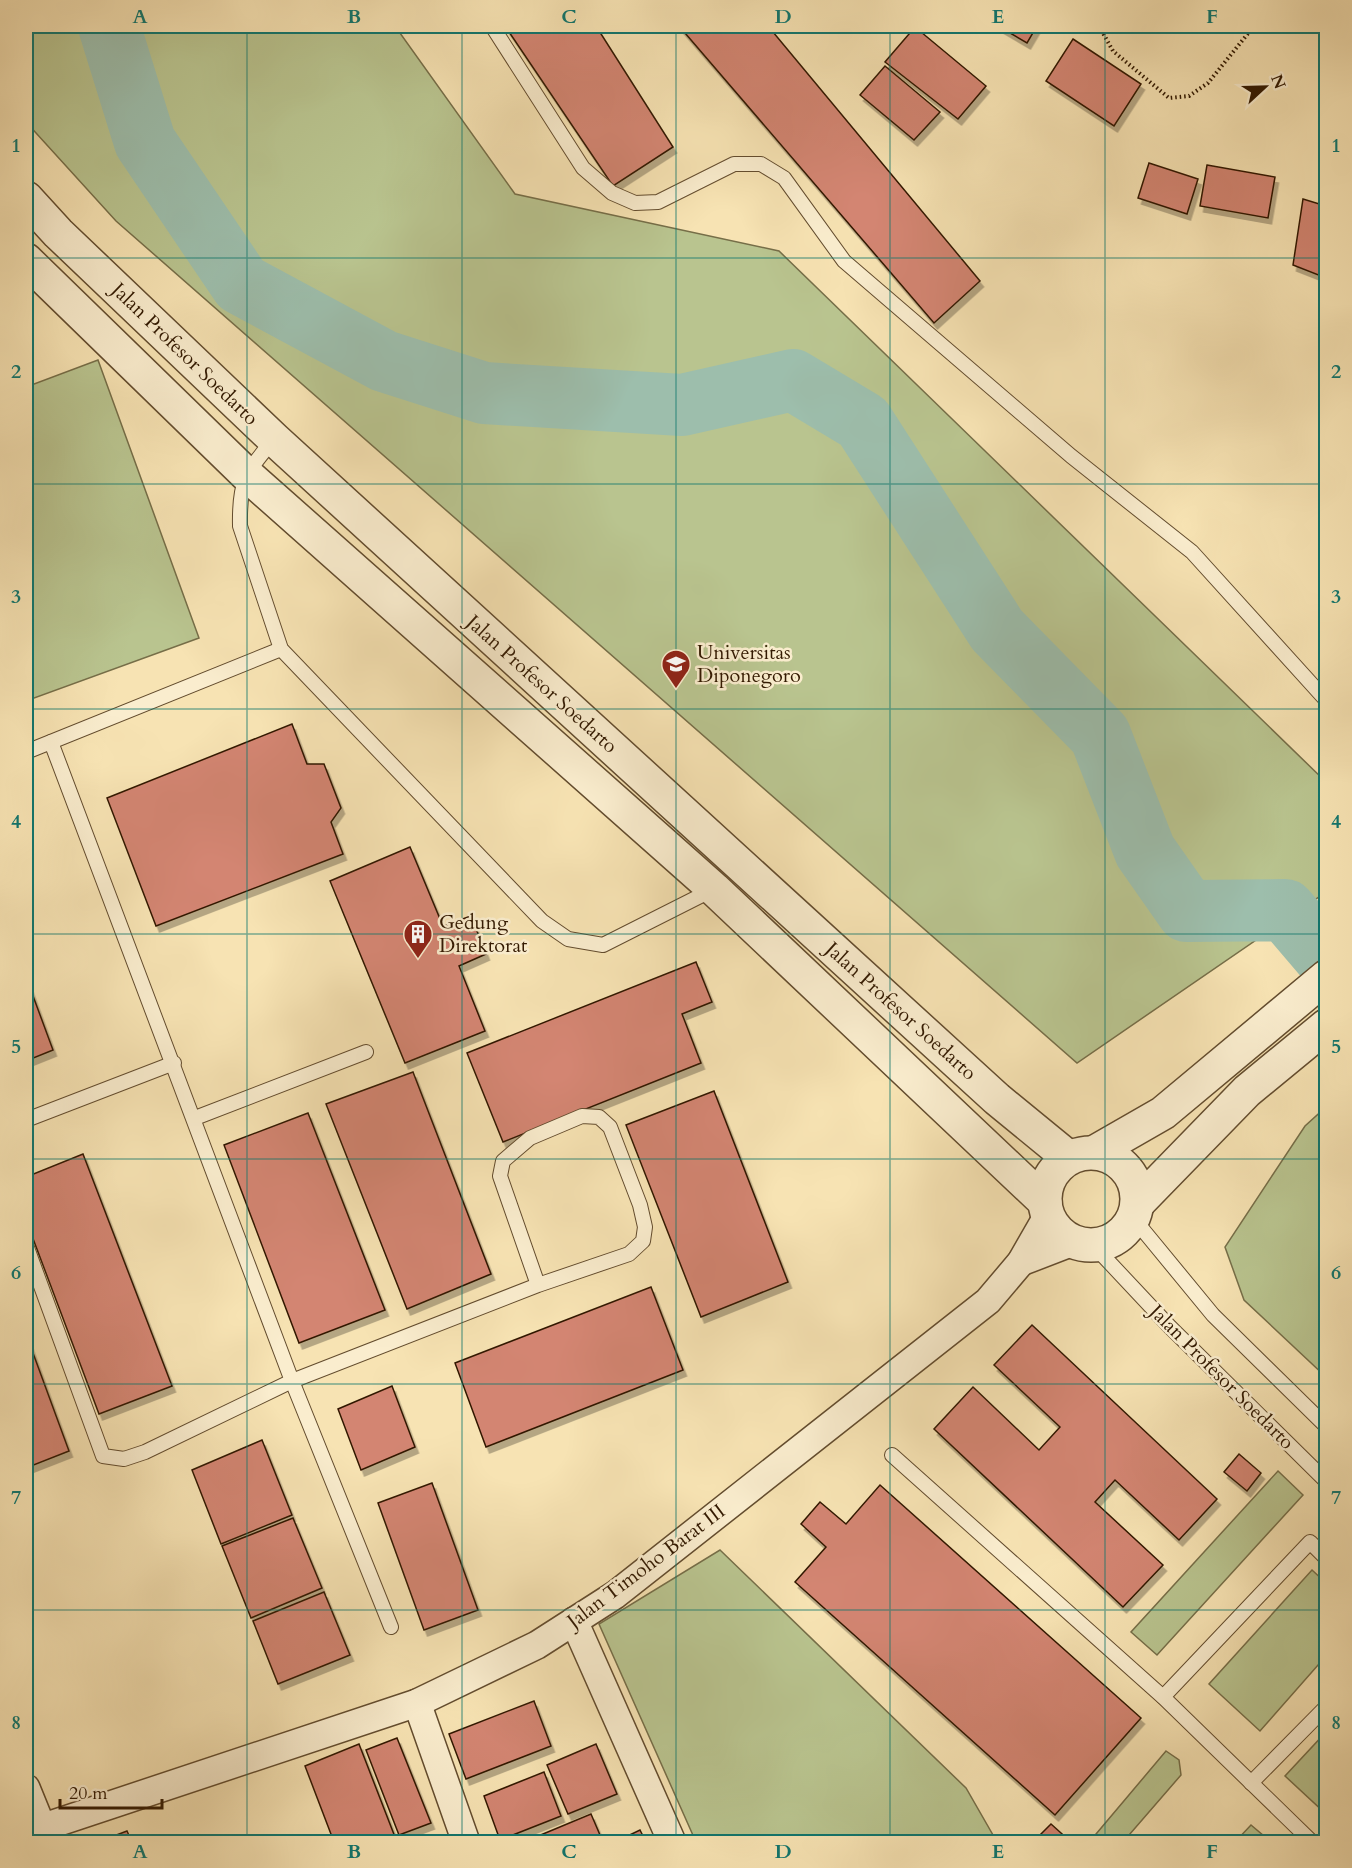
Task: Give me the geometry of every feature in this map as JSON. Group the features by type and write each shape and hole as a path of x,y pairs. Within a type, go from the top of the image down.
{"street":[{"name":"Jalan Profesor Soedarto","path":"26,198 58,233 274,439 997,1099 1082,1155"},
{"name":"Jalan Profesor Soedarto","path":"31,274 246,474 714,889 1046,1209"},
{"path":"1326,977 1162,1113 1055,1169 1047,1185 1046,1209 1057,1231 1083,1244 1115,1240 1136,1211 1246,1091 1326,1026"},
{"path":"1082,1155 1113,1157 1127,1168 1136,1184 1136,1211"},
{"name":"Jalan Timoho Barat III","path":"26,1788 38,1834 417,1703 537,1645 615,1594 988,1301 1021,1262 1046,1209"},
{"name":"Jalan Timoho Barat III","path":"1021,1262 1083,1244"},
{"path":"574,1621 672,1842"},
{"path":"417,1703 466,1842"}],"lane":[{"path":"492,26 584,168 612,193 635,203 658,202 734,164 761,164 784,178 844,261 1071,456 1192,552 1326,700"},
{"path":"274,439 246,474 240,505 240,526 281,649 542,921 568,939 603,945 714,889"},
{"path":"26,752 281,649"},
{"path":"51,742 195,1118 292,1381 391,1627"},
{"path":"195,1118 366,1052"},
{"path":"26,1119 174,1063"},
{"path":"26,1245 103,1456 124,1459 145,1452 292,1381 538,1285 629,1254 643,1241 645,1227 640,1205 610,1127 599,1117 582,1116 530,1138 503,1161 500,1176 538,1285"},
{"name":"Jalan Profesor Soedarto","path":"1136,1211 1213,1315 1326,1426"},
{"name":"Jalan Profesor Soedarto","path":"1083,1244 1326,1481"},
{"path":"892,1455 1163,1697 1312,1842"},
{"path":"1163,1697 1310,1542 1326,1558"},
{"path":"1251,1783 1326,1707"}],"path":[{"path":"1099,26 1113,51 1169,98 1189,96 1208,83 1254,26"}],"green space":[{"path":"26,26 395,26 515,194 779,251 1326,782 1326,892 1077,1063 116,221 26,122"},
{"path":"98,360 199,638 26,701 26,387"},
{"path":"1326,1107 1326,1377 1244,1300 1225,1247 1305,1126"},
{"path":"1278,1471 1303,1495 1157,1655 1131,1632"},
{"path":"720,1550 966,1788 997,1842 696,1842 599,1624"},
{"path":"1312,1570 1326,1583 1326,1656 1260,1731 1209,1684"},
{"path":"1326,1732 1326,1814 1285,1776"},
{"path":"1166,1751 1179,1760 1181,1775 1123,1842 1093,1842 1091,1840"},
{"path":"1251,1825 1271,1842 1235,1842"}],"building":[{"path":"505,26 596,26 673,147 613,186"},
{"path":"679,26 768,26 980,281 934,323"},
{"path":"998,26 1037,26 1027,43"},
{"path":"915,27 986,86 958,119 885,62"},
{"path":"1073,39 1141,84 1114,126 1046,81"},
{"path":"885,66 940,112 914,140 860,95"},
{"path":"1149,163 1198,179 1187,214 1138,198"},
{"path":"1207,165 1275,177 1268,218 1200,206"},
{"path":"1303,199 1326,206 1326,278 1293,265"},
{"path":"292,724 307,764 324,764 341,808 331,822 343,854 156,926 107,798"},
{"name":"Gedung Direktorat","path":"410,847 443,926 471,916 486,954 459,966 485,1031 405,1063 330,881"},
{"path":"696,962 712,1002 682,1014 701,1063 503,1142 467,1053"},
{"path":"26,977 53,1050 26,1061"},
{"path":"413,1072 491,1274 407,1309 326,1104"},
{"path":"714,1091 788,1282 701,1317 626,1125"},
{"path":"308,1113 385,1310 299,1343 224,1145"},
{"path":"83,1154 172,1386 99,1414 26,1220 26,1177"},
{"path":"651,1287 683,1370 486,1447 455,1363"},
{"path":"1032,1325 1217,1499 1179,1540 1115,1480 1095,1502 1163,1565 1123,1607 934,1429 973,1387 1039,1450 1060,1427 994,1365"},
{"path":"26,1334 69,1451 26,1468"},
{"path":"392,1386 415,1447 361,1470 338,1409"},
{"path":"262,1440 292,1515 221,1544 192,1470"},
{"path":"1239,1454 1261,1473 1247,1491 1224,1472"},
{"path":"432,1483 478,1610 424,1630 378,1503"},
{"path":"880,1485 1141,1718 1055,1815 795,1582 826,1547 801,1524 820,1502 846,1524"},
{"path":"293,1518 322,1588 251,1618 222,1546"},
{"path":"324,1592 350,1655 278,1684 253,1621"},
{"path":"534,1701 551,1746 466,1779 449,1734"},
{"path":"397,1738 431,1823 399,1835 366,1750"},
{"path":"359,1744 395,1837 380,1842 334,1842 305,1766"},
{"path":"596,1744 617,1794 568,1814 547,1765"},
{"path":"544,1772 561,1816 500,1840 484,1796"},
{"path":"591,1814 603,1842 532,1842 531,1839"},
{"path":"1051,1824 1071,1842 1033,1842"},
{"path":"640,1830 646,1842 615,1842"},
{"path":"127,1831 132,1842 98,1842"}],"waterway":[{"path":"109,26 145,142 241,284 384,361 484,393 682,405 793,380 863,422 997,630 1100,735 1145,851 1187,911 1285,910 1326,958"}],"place":[{"name":"Universitas Diponegoro","path":"676,690"},
{"name":"Gedung Direktorat","path":"418,960"}]}
